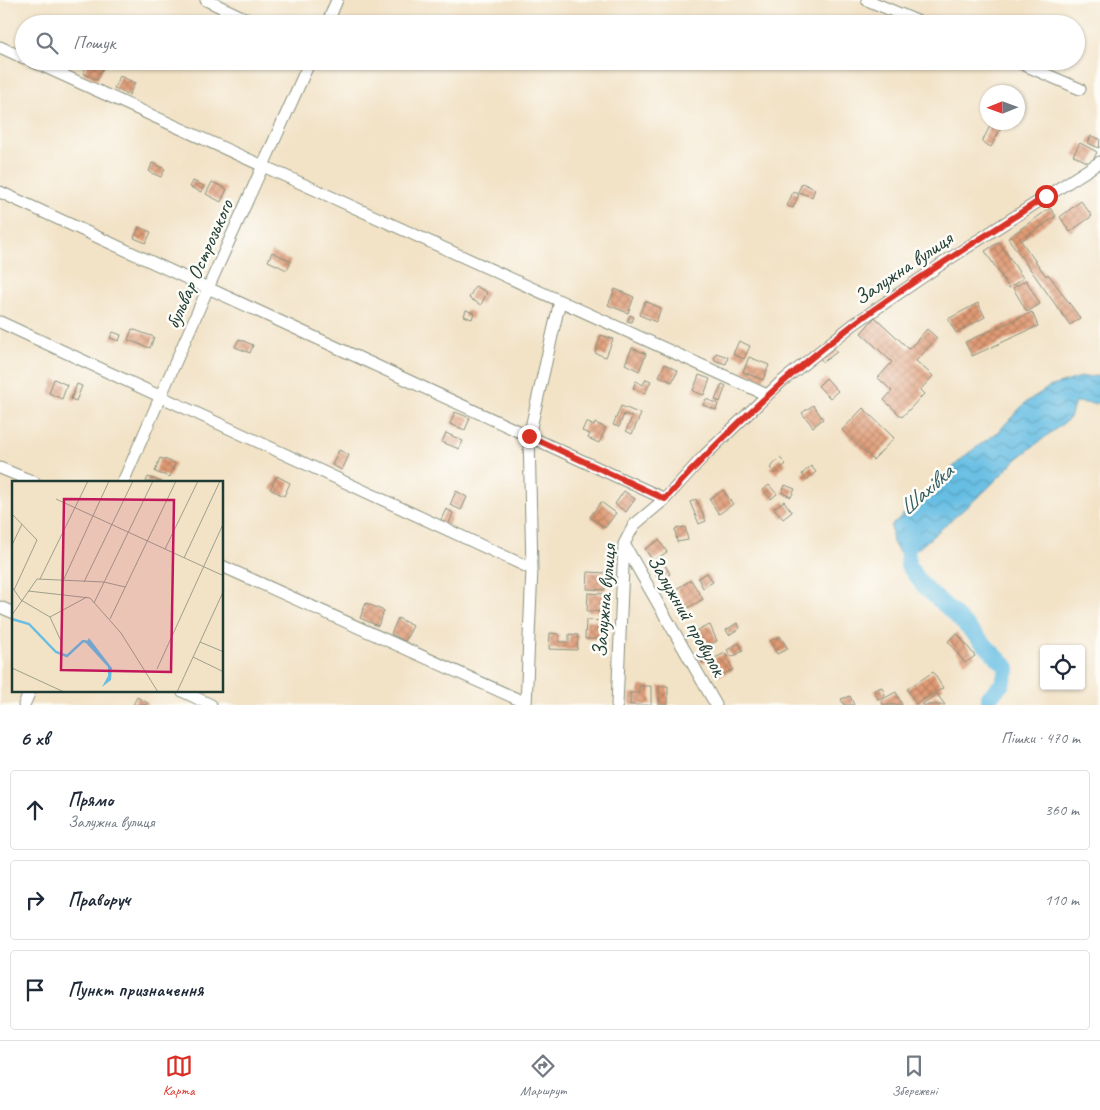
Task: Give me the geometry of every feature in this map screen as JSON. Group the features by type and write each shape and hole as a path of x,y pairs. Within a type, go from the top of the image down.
{"street":[{"path":"206,0 238,15"},
{"path":"331,15 337,0"},
{"path":"867,0 903,15"},
{"path":"0,47 15,54"},
{"path":"52,70 767,395"},
{"name":"бульвар Острозького","path":"123,481 306,70"},
{"path":"1037,70 1080,88"},
{"name":"Залужна вулиця","path":"617,705 624,544 634,525 665,499 703,457 780,382 854,324 949,259 1100,162"},
{"path":"0,192 665,499"},
{"path":"224,567 526,704 532,569 529,436 560,301"},
{"path":"0,322 532,569"},
{"path":"0,468 32,481"},
{"name":"Залужний провулок","path":"624,544 716,705"},
{"path":"0,607 12,612"},
{"path":"24,705 30,692"},
{"path":"184,692 211,705"}],"water":[{"path":"1100,376 1100,402 1095,404 1075,402 1070,418 1018,458 986,490 919,548 906,554 899,552 893,543 891,526 967,454 998,432 1025,403 1049,387 1081,377"}],"building":[{"path":"84,70 102,70 97,80 83,73"},
{"path":"120,76 135,83 129,95 114,88"},
{"path":"988,130 1000,130 991,147 982,142"},
{"path":"1091,136 1100,139 1099,148 1088,143"},
{"path":"1080,143 1097,152 1091,164 1073,155"},
{"path":"152,163 165,169 161,177 149,172"},
{"path":"193,181 204,186 201,192 190,187"},
{"path":"212,182 227,189 221,202 206,194"},
{"path":"802,183 815,189 812,197 798,192"},
{"path":"793,192 799,194 793,208 787,206"},
{"path":"1081,201 1092,216 1070,232 1060,217"},
{"path":"1050,208 1056,216 1021,241 1080,318 1070,325 1008,238"},
{"path":"139,227 151,232 146,243 134,238"},
{"path":"999,242 1023,278 1009,288 985,251"},
{"path":"272,252 291,261 287,270 268,261"},
{"path":"1026,280 1040,304 1027,312 1013,288"},
{"path":"475,286 487,292 481,305 469,298"},
{"path":"615,289 634,297 628,313 608,305"},
{"path":"645,301 661,308 656,322 639,315"},
{"path":"978,303 985,317 956,333 948,319"},
{"path":"466,310 474,313 472,319 464,316"},
{"path":"1032,312 1038,326 972,356 965,342"},
{"path":"630,315 634,317 632,322 627,321"},
{"path":"875,317 909,349 927,329 937,338 916,361 933,376 920,390 924,394 902,417 884,400 892,391 878,378 892,362 861,333"},
{"path":"132,329 154,337 150,348 128,340"},
{"path":"113,332 121,335 119,341 110,338"},
{"path":"601,335 613,339 606,357 595,353"},
{"path":"239,339 253,345 250,353 235,347"},
{"path":"739,341 750,346 744,359 733,354"},
{"path":"833,347 837,352 823,362 819,357"},
{"path":"632,348 646,354 639,371 625,364"},
{"path":"716,353 728,357 726,364 714,360"},
{"path":"749,357 769,365 763,380 743,372"},
{"path":"665,364 678,371 672,382 659,376"},
{"path":"699,375 710,379 704,395 693,391"},
{"path":"826,378 838,391 830,398 818,386"},
{"path":"54,379 67,385 62,399 49,393"},
{"path":"646,379 651,381 645,393 633,388 636,381 643,385"},
{"path":"77,384 82,386 76,401 71,399"},
{"path":"722,384 726,386 720,402 715,400"},
{"path":"706,399 718,404 716,410 703,405"},
{"path":"813,405 823,419 813,427 802,413"},
{"path":"621,406 641,414 632,434 626,431 632,417 624,414 619,427 613,425"},
{"path":"863,408 894,438 873,460 842,430"},
{"path":"455,412 470,418 465,430 450,424"},
{"path":"586,422 594,426 595,423 606,428 599,443 588,438 590,434 582,431"},
{"path":"446,433 463,441 459,449 442,442"},
{"path":"339,450 349,455 342,470 332,465"},
{"path":"160,458 175,463 170,477 155,472"},
{"path":"780,458 786,464 776,474 770,468"},
{"path":"811,466 816,472 806,480 802,474"},
{"path":"277,476 290,483 284,496 270,489"},
{"path":"148,477 159,481 146,481"},
{"path":"769,485 777,494 771,499 763,490"},
{"path":"785,485 795,489 791,497 782,493"},
{"path":"723,490 733,504 719,514 709,499"},
{"path":"456,491 467,497 461,510 450,505"},
{"path":"624,491 635,499 626,512 615,504"},
{"path":"696,499 706,521 699,524 690,502"},
{"path":"784,501 792,512 783,519 774,508"},
{"path":"601,502 616,513 605,528 590,517"},
{"path":"446,509 453,513 448,526 440,522"},
{"path":"685,527 688,540 677,542 675,529"},
{"path":"659,540 667,552 653,561 645,549"},
{"path":"664,563 670,574 659,580 653,569"},
{"path":"588,572 606,573 605,590 587,589"},
{"path":"707,573 713,582 703,588 698,578"},
{"path":"691,580 703,599 688,608 676,589"},
{"path":"588,593 605,594 605,612 587,611"},
{"path":"366,603 384,611 378,626 360,618"},
{"path":"398,618 413,626 405,641 391,634"},
{"path":"586,620 605,621 605,639 585,639"},
{"path":"737,623 740,628 729,635 726,630"},
{"path":"710,625 717,641 703,648 695,631"},
{"path":"550,633 559,634 559,642 569,642 569,634 578,635 577,650 549,649"},
{"path":"957,633 975,656 965,663 948,641"},
{"path":"780,636 788,649 777,654 770,641"},
{"path":"739,643 743,651 732,657 727,650"},
{"path":"725,653 733,670 719,676 711,660"},
{"path":"705,654 708,661 702,663 699,657"},
{"path":"933,672 943,688 916,704 907,689"},
{"path":"639,686 651,686 651,705 630,705 630,693 639,693"},
{"path":"659,686 668,686 668,705 659,705"},
{"path":"882,687 885,696 878,699 874,690"},
{"path":"896,692 902,705 883,705 881,700"},
{"path":"937,694 945,705 921,705"},
{"path":"850,696 854,705 844,705 841,699"},
{"path":"137,697 148,703 147,705 133,705"}],"waterway":[{"name":"Шахівка","path":"911,534 907,537 908,565 924,587 948,608 1008,668 1002,684 989,697 989,705"}],"route":[{"path":"529,436 665,499 703,457 780,382 854,324 1046,196"}]}
